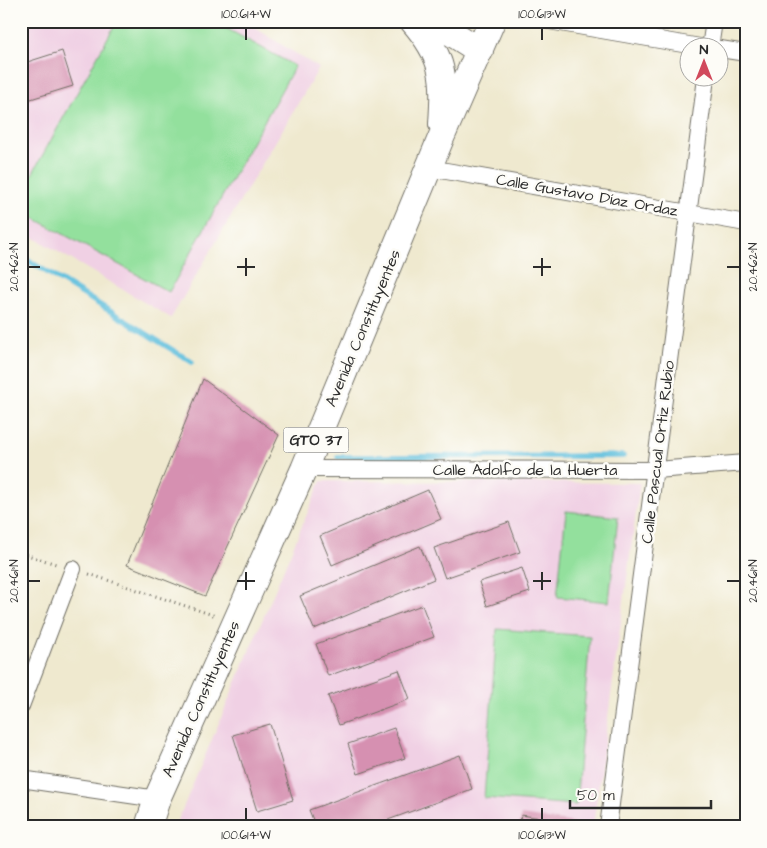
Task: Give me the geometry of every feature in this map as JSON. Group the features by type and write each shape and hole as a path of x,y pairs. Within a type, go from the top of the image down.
{"main road":[{"path":"413,21 437,54 443,79 441,138"},
{"path":"433,21 480,51"},
{"name":"Avenida Constituyentes","path":"148,827 157,799 304,469 441,138 492,21"}],"street":[{"path":"549,21 680,44"},
{"path":"711,38 714,21"},
{"path":"730,51 746,53"},
{"name":"Calle Pascual Ortiz Rubio","path":"608,827 705,88"},
{"name":"Calle Gustavo Díaz Ordaz","path":"429,168 746,223"},
{"name":"Calle Adolfo de la Huerta","path":"304,469 656,470 746,463"},
{"path":"21,706 72,569"},
{"path":"21,779 157,799"}],"path":[{"path":"21,553 236,623"}],"shaded area":[{"path":"21,21 244,21 319,68 171,318 21,230"},
{"path":"321,481 640,483 593,827 175,827"}],"green space":[{"path":"117,21 213,21 295,66 169,292 21,211 21,194"},
{"path":"566,511 618,517 609,602 557,597"},
{"path":"497,629 590,636 576,805 484,798"}],"building":[{"path":"62,51 73,86 21,102 21,64"},
{"path":"203,379 279,435 205,596 127,565"},
{"path":"428,490 441,519 332,565 320,536"},
{"path":"509,522 520,552 445,578 434,548"},
{"path":"420,546 434,579 314,629 300,596"},
{"path":"522,568 530,592 487,606 479,582"},
{"path":"422,605 434,637 328,676 316,644"},
{"path":"399,670 410,699 339,725 328,696"},
{"path":"270,724 293,800 257,811 233,735"},
{"path":"394,728 405,758 358,774 348,744"},
{"path":"460,755 472,789 369,827 316,827 309,810"},
{"path":"521,815 589,825 589,827 519,827"}],"waterway":[{"path":"21,256 192,362"},
{"path":"338,457 623,456"}]}
